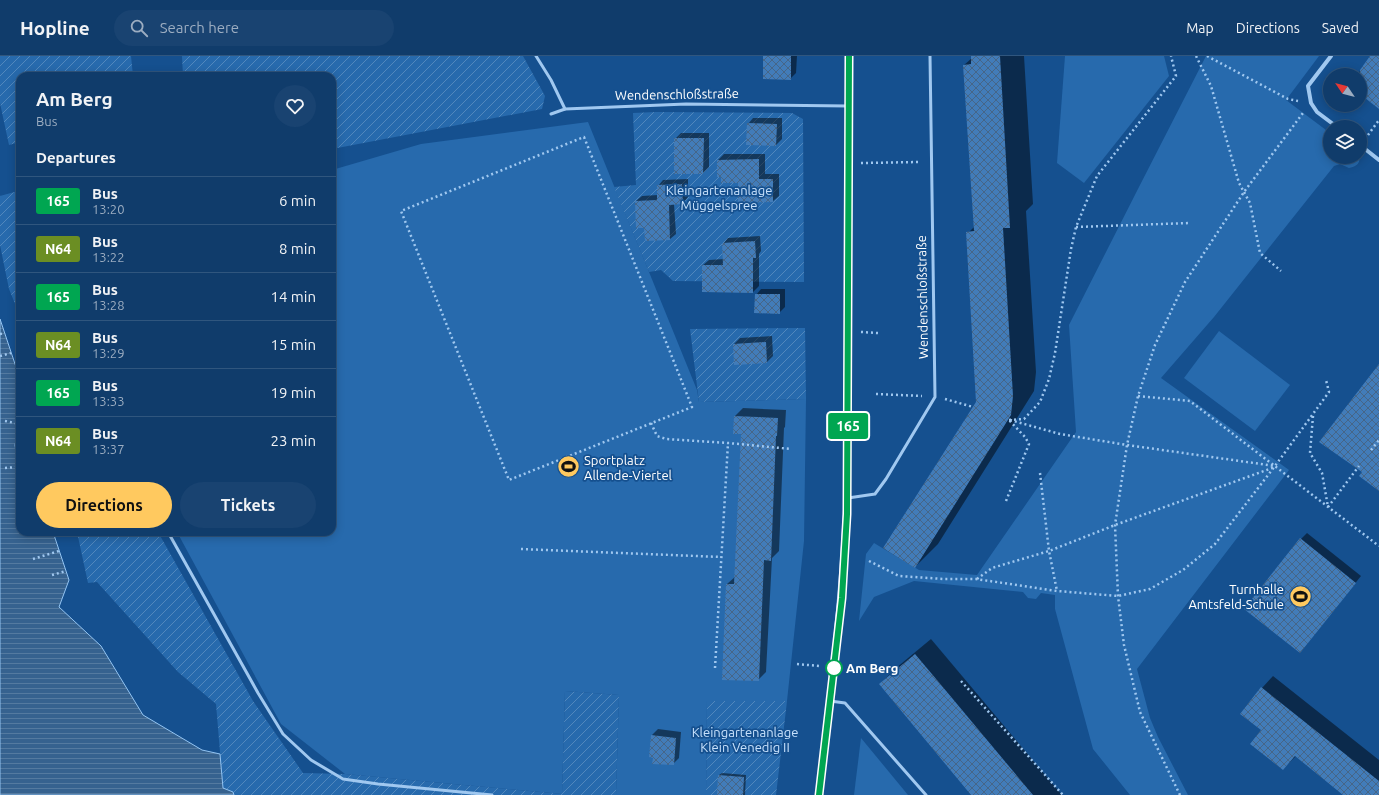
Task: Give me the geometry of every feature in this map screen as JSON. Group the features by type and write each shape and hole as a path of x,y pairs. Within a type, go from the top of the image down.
{"street":[{"path":"819,795 844,579 847,498 849,56"},
{"path":"1327,120 1317,112 1310,103 1308,86 1331,56"},
{"path":"1367,151 1379,160"}],"lane":[{"path":"536,56 551,80 565,109"},
{"name":"Wendenschloßstraße","path":"930,56 935,396"},
{"name":"Wendenschloßstraße","path":"551,114 565,109 686,104 849,106"},
{"path":"847,498 875,494 886,479 935,396"},
{"path":"170,536 258,693 283,734 311,760 343,779 378,784 492,795"},
{"path":"830,701 846,703 926,795"}],"path":[{"path":"1008,420 1024,419 1040,402 1049,379 1055,353 1071,249 1076,227 1097,176 1176,76 1171,56"},
{"path":"1196,56 1211,86 1239,183 1250,203 1260,253 1281,271"},
{"path":"1180,795 1140,712 1124,645 1118,596 1115,524 1126,445 1138,396 1155,345 1185,282 1244,192 1310,103 1288,99 1208,56"},
{"path":"1367,136 1379,120"},
{"path":"584,137 692,407 651,423 509,480 401,211 584,137"},
{"path":"849,164 931,162"},
{"path":"1076,227 1190,223"},
{"path":"0,334 5,333"},
{"path":"0,356 11,353"},
{"path":"869,561 899,576 944,579 976,579 1057,591 1118,596 1150,589 1183,570 1215,544 1329,392 1326,380"},
{"path":"876,394 935,396 973,407"},
{"path":"1138,396 1190,401 1379,546"},
{"path":"1313,415 1310,453 1322,473 1328,507"},
{"path":"5,420 16,423"},
{"path":"1008,420 1060,434 1275,466"},
{"path":"1006,501 1029,444 1025,437 1008,420"},
{"path":"651,423 657,436 666,439 791,449"},
{"path":"1371,450 1379,440"},
{"path":"715,668 728,443"},
{"path":"976,579 992,568 1050,551 1115,524 1275,466"},
{"path":"1328,507 1359,466"},
{"path":"5,468 16,467"},
{"path":"1040,473 1050,551 1057,591"},
{"path":"521,549 721,557"},
{"path":"33,559 59,551"},
{"path":"52,575 66,571"},
{"path":"797,664 819,666"},
{"path":"962,681 1062,795"}],"green space":[{"path":"0,56 131,56 133,72 16,72 16,143 9,145 0,103"},
{"path":"182,56 523,56 545,96 542,109 336,148 336,72 183,72"},
{"path":"1065,56 1164,56 1169,76 1084,183 1057,163"},
{"path":"1206,56 1319,56 1286,100 1323,128 1323,164 1340,164 1334,166 1214,317 1161,378 1289,470 1137,669 1150,718 1158,737 1188,795 1130,795 1093,749 1055,609 1055,595 1041,593 1036,599 1028,598 1023,592 914,581 874,597 859,621 866,554 874,543 919,570 977,575 1076,432 1069,325"},
{"name":"Kleingartenanlage Müggelspree","path":"633,113 792,113 803,119 804,282 673,281 661,270 649,272 614,187 636,185"},
{"name":"Sportplatz Allende-Viertel","path":"588,122 697,390 699,402 806,399 804,541 787,701 707,701 706,795 616,795 619,695 565,691 562,794 345,774 281,724 179,536 336,536 336,169 421,144"},
{"path":"1340,164 1358,164 1349,168"},
{"path":"16,192 16,306 9,289 0,245 0,196"},
{"path":"805,328 806,399 699,402 690,329"},
{"path":"1219,331 1290,385 1255,431 1184,378"},
{"path":"78,536 160,536 253,701 303,773 345,774 562,794 565,691 619,695 616,795 234,795 233,792 223,788 216,704 178,672 97,582 88,583"},
{"name":"Kleingartenanlage Klein Venedig II","path":"707,701 787,701 776,795 706,795"},
{"path":"861,738 908,795 854,795"}],"shaded area":[{"path":"0,319 16,367 16,536 54,536 69,580 59,607 101,646 143,715 202,750 220,754 223,788 233,792 234,795 0,795"}],"building":[{"path":"763,56 791,56 791,80 763,79"},
{"path":"971,56 1000,56 1010,228 1003,228 1013,396 1011,415 915,568 883,548 976,402 966,232 974,231 963,65 971,64"},
{"path":"1370,56 1379,56 1379,109 1367,100 1367,68 1361,68"},
{"path":"747,123 777,124 776,146 746,145"},
{"path":"674,138 704,138 703,174 674,174"},
{"path":"759,159 759,179 773,179 773,202 738,203 738,183 721,183 721,177 717,177 717,160"},
{"path":"682,184 683,204 669,205 670,240 645,241 644,228 636,228 635,201 657,200 657,185"},
{"path":"755,241 756,258 753,258 753,293 702,292 702,265 723,265 722,243"},
{"path":"755,294 780,294 780,314 754,313"},
{"path":"766,342 767,363 734,365 733,344"},
{"path":"1379,364 1379,491 1359,476 1362,472 1319,442"},
{"path":"734,416 778,418 771,561 764,560 759,681 722,680 726,584 734,584 741,434 733,434"},
{"name":"Turnhalle Amtsfeld-Schule","path":"1300,538 1356,583 1300,653 1244,609"},
{"path":"915,654 1033,795 971,795 879,684"},
{"path":"1261,687 1379,781 1379,795 1343,795 1295,756 1283,770 1250,744 1261,730 1240,714"},
{"path":"651,735 676,738 674,765 652,764 653,758 649,757"},
{"path":"718,775 744,777 743,795 717,795"}],"bus line":[{"name":"165","path":"819,795 842,598 847,514 849,56"}],"place":[{"name":"Sportplatz Allende-Viertel","path":"568,467"},
{"name":"Turnhalle Amtsfeld-Schule","path":"1300,596"},
{"name":"Am Berg","path":"834,668"}]}
